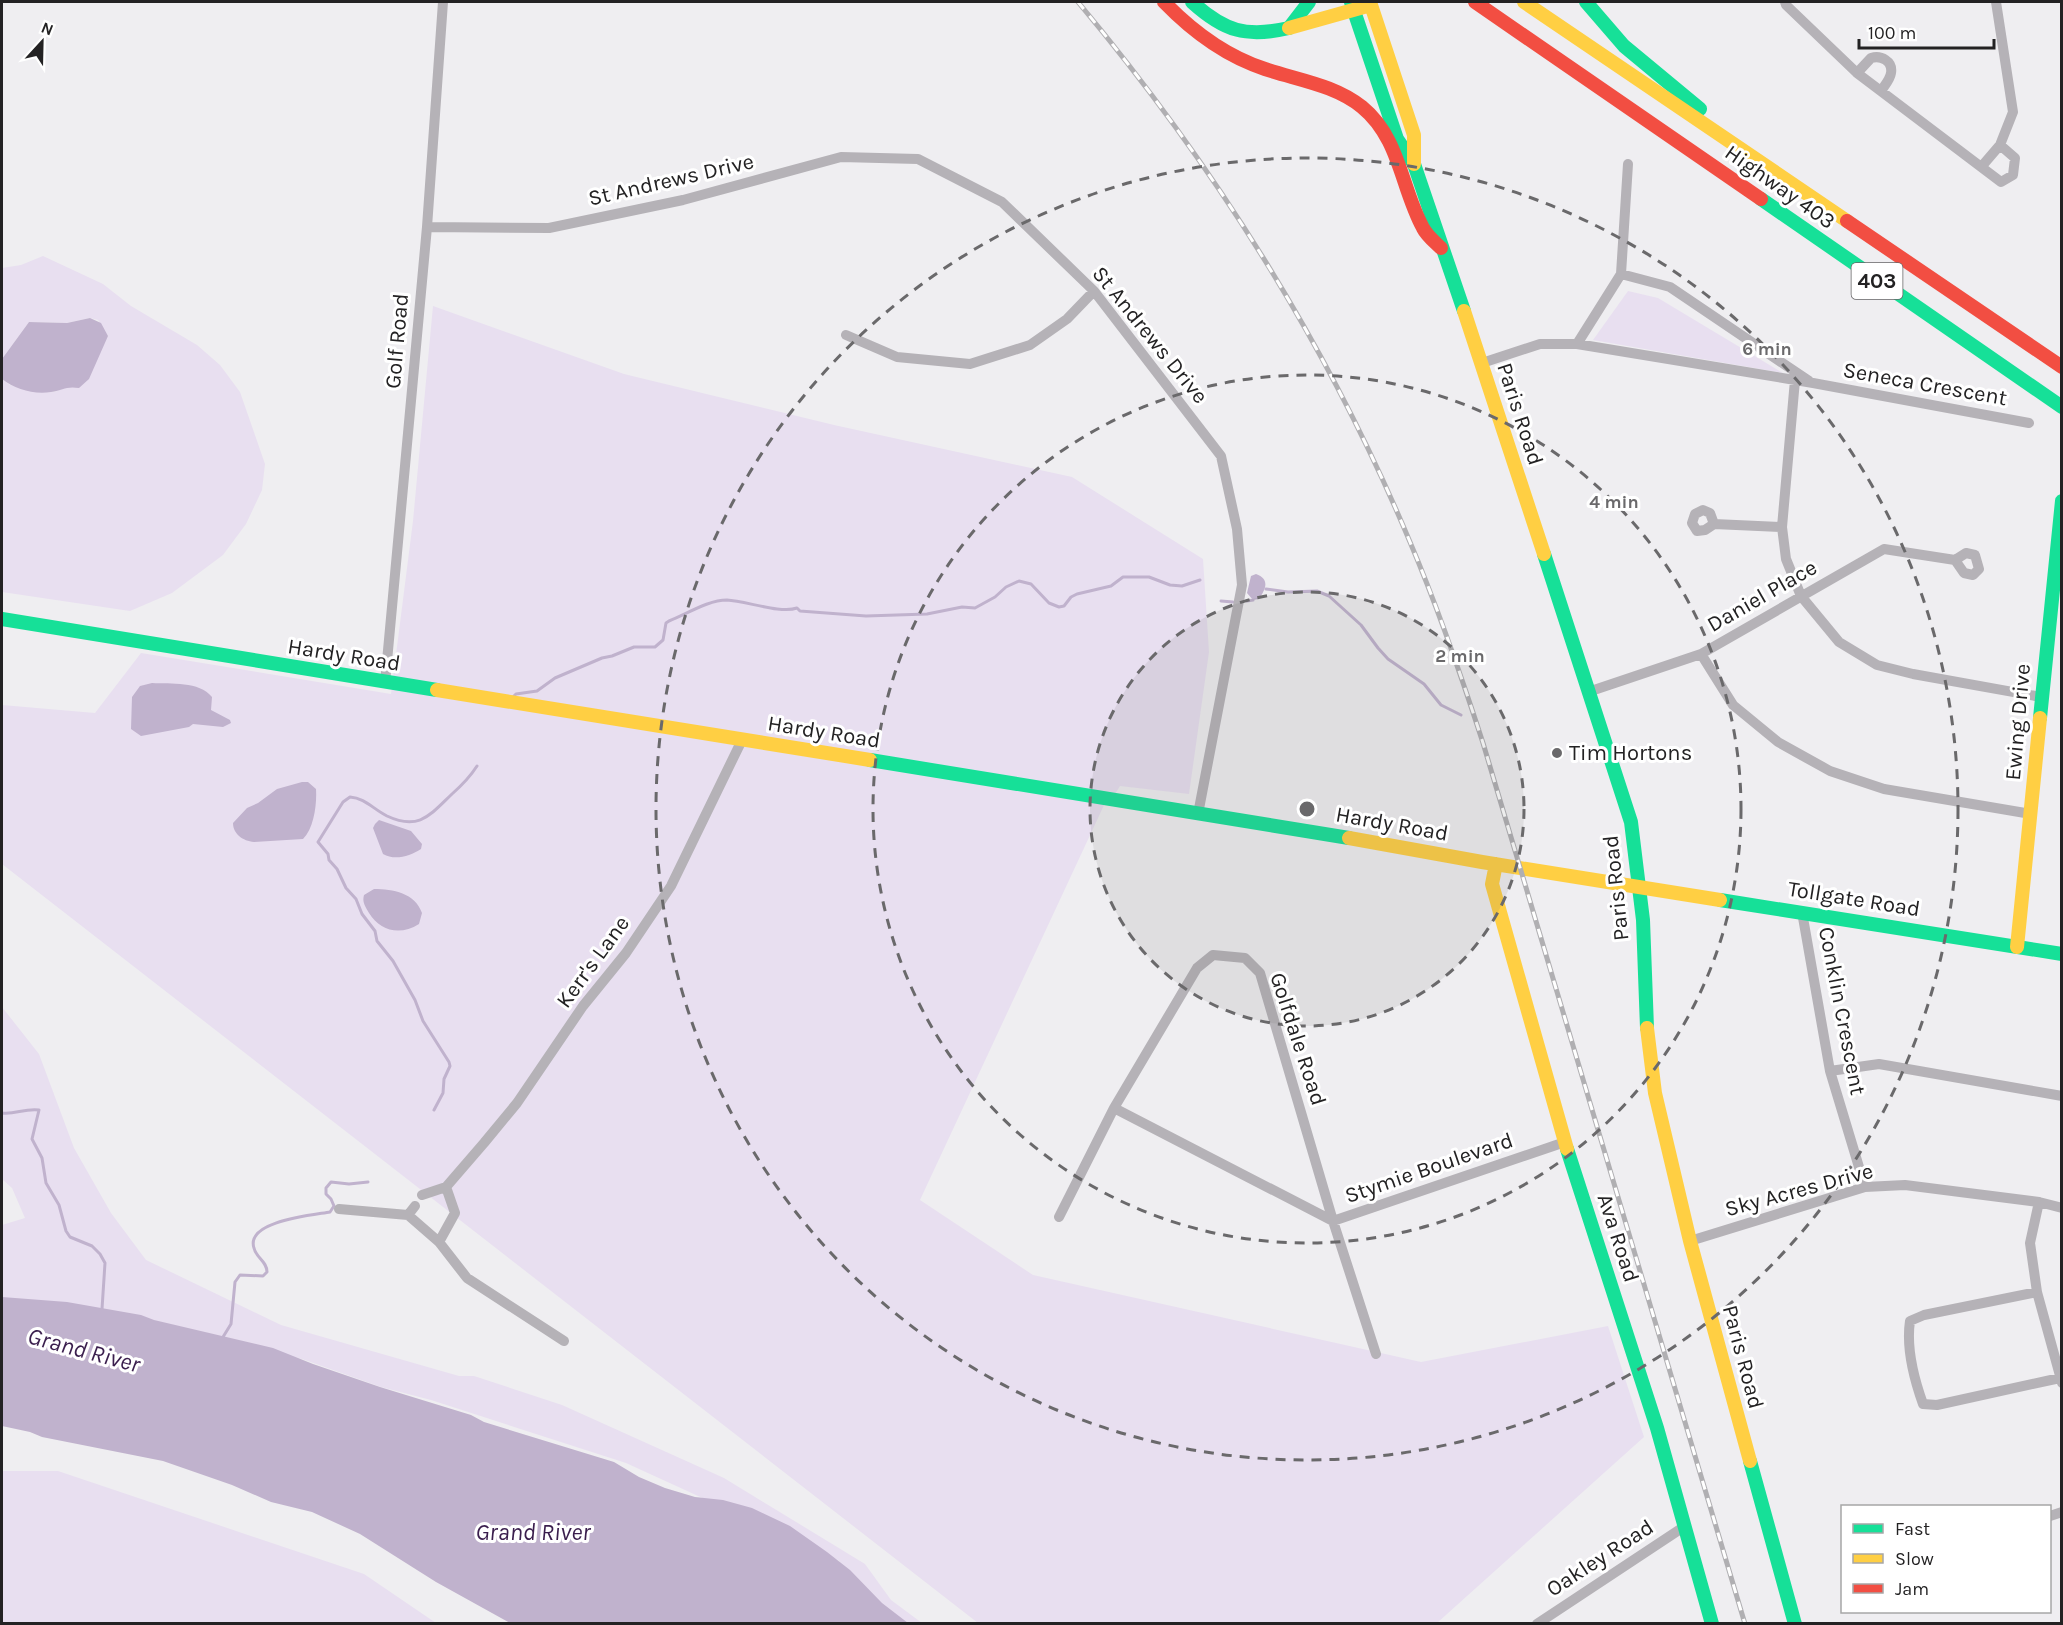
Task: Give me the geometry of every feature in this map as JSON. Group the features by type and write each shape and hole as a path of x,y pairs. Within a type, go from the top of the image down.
{"main road":[{"path":"1164,2 1203,39 1225,52 1264,69 1326,88 1350,98 1364,108 1378,123 1394,153 1423,229 1441,248"},
{"path":"1192,2 1212,19 1230,30 1258,34 1289,28 1352,6 1371,3"},
{"path":"1289,28 1309,2"},
{"name":"Highway 403","path":"1474,2 2061,407"},
{"name":"Highway 403","path":"1524,2 2061,367"},
{"path":"1586,2 1617,38 1652,70 1744,143 1764,166"},
{"name":"Paris Road","path":"1371,3 1414,135 1414,164"},
{"name":"Paris Road","path":"1352,6 1397,139 1414,164 1482,363 1631,822 1639,886 1647,1028 1655,1093 1690,1241 1795,1623"},
{"name":"Ewing Drive","path":"2017,947 2061,501"},
{"name":"Hardy Road","path":"2,619 742,741 1278,825 1496,864 1639,886"},
{"name":"Ava Road","path":"1496,864 1492,884 1565,1142 1653,1417 1712,1623"},
{"name":"Tollgate Road","path":"1639,886 2061,954"}],"street":[{"name":"Golf Road","path":"386,683 427,227 443,2"},
{"path":"1785,2 1857,73 2001,182 2013,175 2015,158 2000,145"},
{"path":"1982,166 2000,145 2013,112 1996,2"},
{"path":"1857,73 1871,58 1876,56 1885,59 1891,68 1891,73 1881,92"},
{"name":"St Andrews Drive","path":"427,227 549,228 683,200 841,157 918,159 1002,202 1095,291 1221,456 1237,528 1242,585 1198,814"},
{"path":"1577,344 1621,274 1628,164"},
{"name":"Seneca Crescent","path":"1621,274 1670,287 1813,383"},
{"path":"846,334 897,357 970,364 1030,345 1067,319 1095,291"},
{"name":"Seneca Crescent","path":"1482,363 1540,344 1577,344 1796,380 2029,423"},
{"path":"1796,380 1782,527 1786,559 1801,596 1839,642 1877,665 1913,674 2041,697"},
{"path":"1714,524 1782,527"},
{"name":"Daniel Place","path":"1588,692 1701,654 1884,549 1955,560"},
{"path":"1701,654 1733,705 1778,742 1830,771 1884,789 2031,814"},
{"name":"Kerr's Lane","path":"446,1187 517,1103 584,1006 626,953 671,886 742,741"},
{"name":"Conklin Crescent","path":"1802,912 1830,1071 1865,1187"},
{"name":"Golfdale Road","path":"1059,1217 1114,1108 1197,968 1213,955 1245,958 1260,973 1333,1221 1376,1354"},
{"path":"1830,1071 1880,1064 2061,1096"},
{"name":"Stymie Boulevard","path":"1114,1108 1333,1221 1565,1142"},
{"name":"Sky Acres Drive","path":"1690,1241 1865,1187 1905,1185 2061,1208"},
{"path":"422,1195 446,1187 455,1213 439,1242"},
{"path":"2037,1292 1924,1315 1910,1321 1908,1337 1923,1404 1937,1405 2061,1380 2037,1292 2030,1243 2039,1203"},
{"path":"408,1215 415,1206"},
{"path":"339,1209 408,1215 439,1242 467,1278 564,1341"},
{"name":"Oakley Road","path":"1537,1623 1685,1526"}],"shaded area":[{"path":"43,256 103,284 131,306 197,345 220,365 240,392 265,464 262,490 246,524 223,555 172,593 130,611 2,592 2,379 10,385 54,392 69,386 108,336 98,320 90,318 67,323 29,322 2,359 2,268 21,265"},
{"path":"1628,291 1658,298 1783,373 1593,340"},
{"path":"433,306 624,374 834,425 1072,477 1203,559 1209,652 1189,794 1120,786 1109,804 1105,803 920,1200 1033,1275 1421,1362 1608,1326 1644,1437 1437,1623 978,1623 2,864 2,705 95,713 141,653 391,694 413,521"},
{"path":"2,1007 39,1054 74,1148 111,1213 146,1260 281,1325 459,1376 474,1376 562,1405 724,1478 865,1564 891,1600 922,1623 904,1623 865,1593 838,1560 626,1463 431,1400 381,1387 302,1359 100,1310 2,1301 2,1225 25,1218 12,1188 2,1179"},
{"path":"2,1471 58,1471 364,1574 436,1623 2,1623"}],"water":[{"path":"90,318 101,323 108,336 89,379 79,388 38,393 13,386 2,379 2,359 29,322 67,323"},
{"path":"1256,574 1265,581 1265,585 1259,599 1253,600 1247,593 1251,576"},
{"path":"152,683 184,684 200,688 212,697 211,710 230,720 231,723 223,727 193,724 189,727 141,736 131,729 132,697 140,686"},
{"path":"308,782 316,789 312,822 303,839 254,842 237,834 233,823 247,808 277,789"},
{"path":"379,820 411,831 422,844 421,849 402,857 383,854 373,828"},
{"path":"374,889 396,891 409,897 419,906 422,913 419,924 398,931 379,924 369,913 364,902 364,895"},
{"name":"Grand River","path":"2,1297 67,1302 141,1315 273,1348 380,1387 471,1415 484,1422 614,1462 639,1477 665,1488 695,1497 723,1500 752,1508 790,1526 827,1552 850,1570 882,1603 908,1623 510,1623 436,1582 360,1534 312,1512 271,1502 232,1485 163,1461 42,1437 2,1426"}],"waterway":[{"path":"513,697 516,694 537,691 555,678 602,658 634,647 655,647 663,640 666,623 712,602 727,600 763,607 797,608 800,611 866,616 927,614 962,607 975,608 1019,581 1031,584 1049,603 1059,607 1064,606 1071,597 1077,594 1111,586 1123,577 1149,577 1170,585 1182,586 1200,580"},
{"path":"1266,589 1288,592 1317,591 1329,596 1361,625 1388,659 1424,684 1441,705 1461,715"},
{"path":"1247,601 1253,600"},
{"path":"1221,601 1233,602"},
{"path":"434,1110 443,1093 449,1062 423,1021 415,1000 393,961 377,941 375,931 362,914 356,899 346,888 337,869 329,860 328,854 318,842 343,802 350,797 360,799 387,816 408,822 416,821 437,808 477,766"},
{"path":"2,1113 39,1110 32,1139 42,1158 46,1183 59,1205 66,1231 70,1237 92,1246 105,1263 102,1309"},
{"path":"223,1337 231,1324 235,1282 240,1275 263,1276 267,1272 267,1268 254,1248 254,1239 260,1231 283,1221 330,1212 334,1206 326,1194 326,1188 331,1182 349,1184 368,1182"}],"railway":[{"path":"1078,2 1176,128 1264,260 1343,398 1410,542 1449,642 1483,743 1745,1624"}],"traffic: fast":[{"path":"1192,2 1225,26 1248,32 1289,28 1309,2"},
{"path":"1351,2 1397,139 1414,164 1464,311"},
{"path":"1586,2 1624,46 1700,109"},
{"path":"1761,199 2062,407"},
{"path":"2040,718 2062,501"},
{"path":"1544,554 1631,822 1643,920 1647,1028"},
{"path":"2,619 437,690"},
{"path":"870,760 1349,838"},
{"path":"1720,900 2062,954"},
{"path":"1567,1149 1657,1428 1712,1624"},
{"path":"1750,1461 1795,1624"}],"traffic: slow":[{"path":"1370,2 1414,135 1414,164"},
{"path":"1524,2 1847,221"},
{"path":"1289,28 1371,5"},
{"path":"1464,311 1544,554"},
{"path":"437,690 870,760"},
{"path":"2017,947 2040,718"},
{"path":"1349,838 1720,900"},
{"path":"1496,864 1492,884 1567,1149"},
{"path":"1647,1028 1655,1093 1690,1241 1750,1461"}],"traffic: jam":[{"path":"1164,2 1198,33 1236,57 1250,64 1328,88 1362,107 1375,119 1384,133 1423,228 1441,248"},
{"path":"1475,2 1761,199"},
{"path":"1847,221 2062,367"}],"place":[{"name":"Tim Hortons","path":"1557,753"}]}
